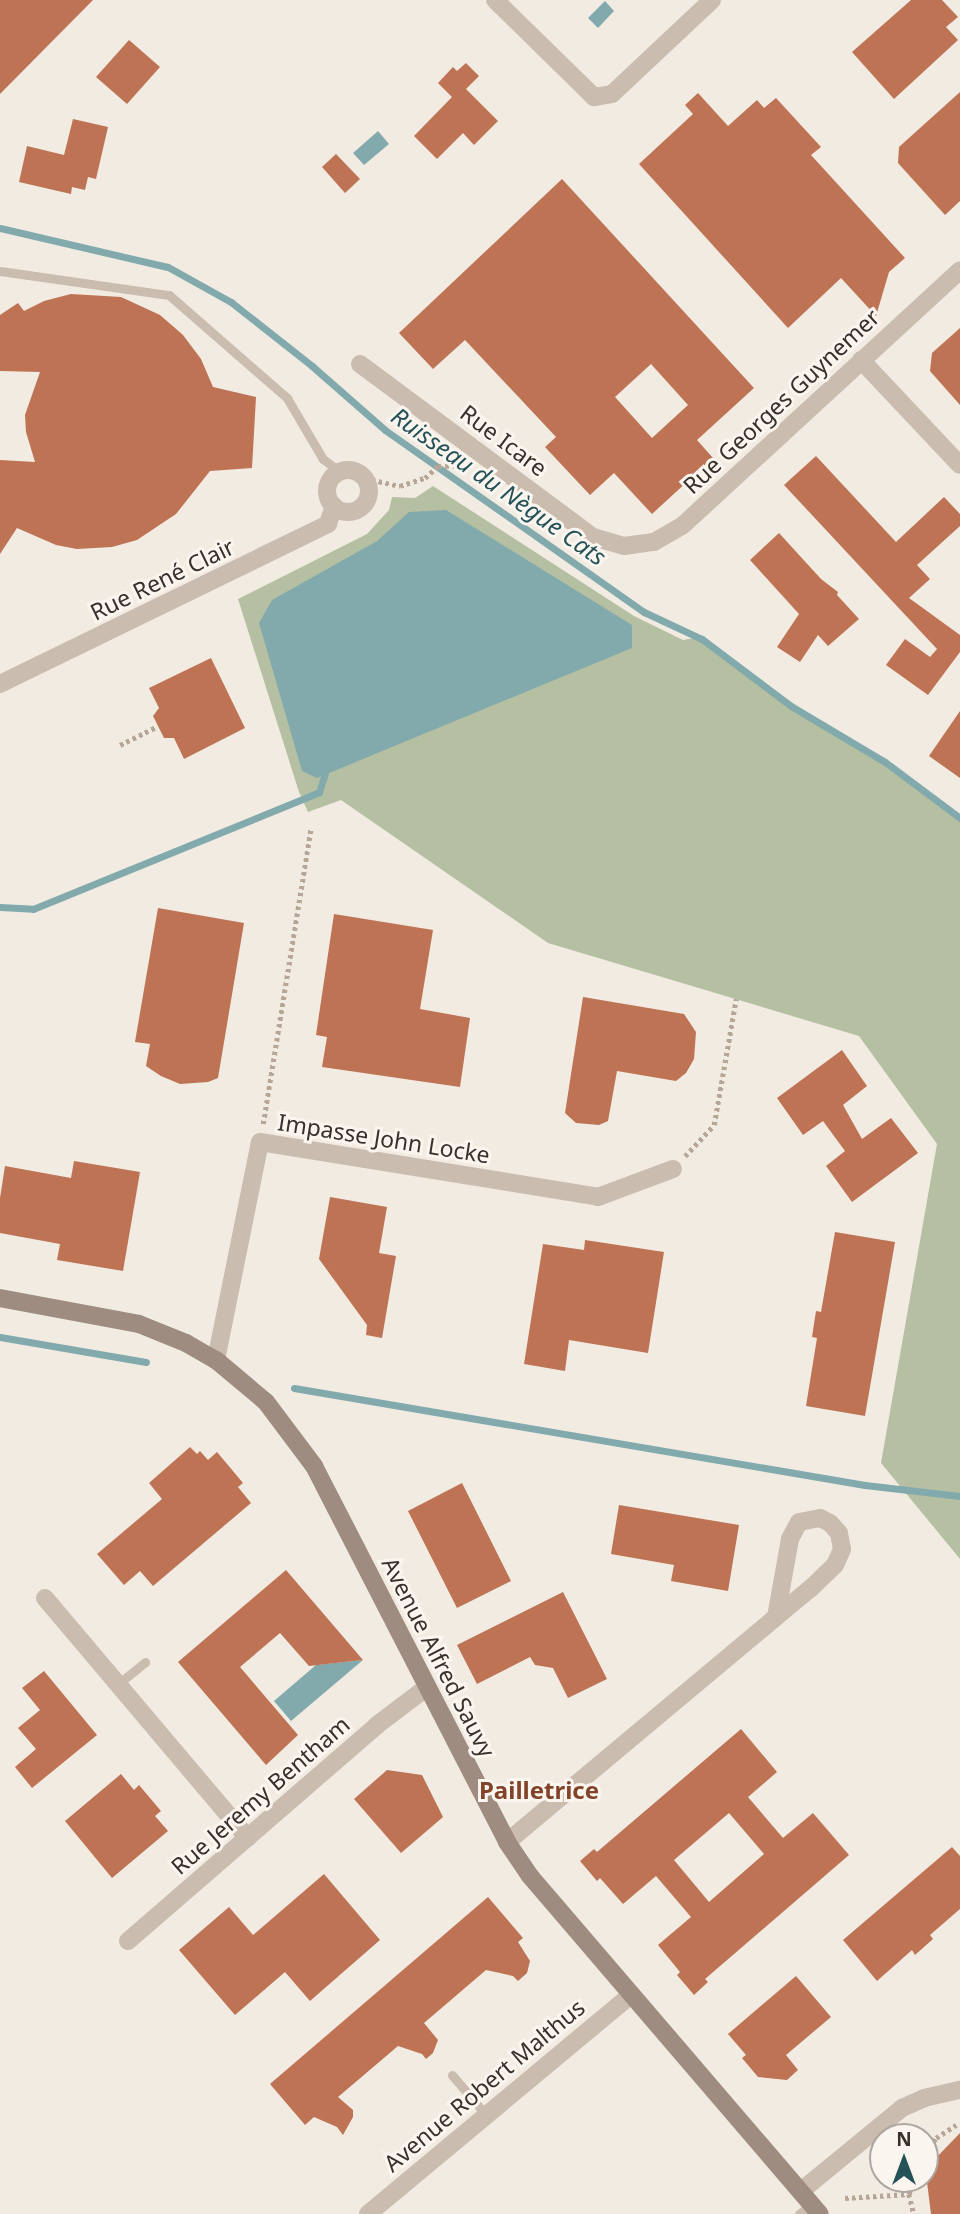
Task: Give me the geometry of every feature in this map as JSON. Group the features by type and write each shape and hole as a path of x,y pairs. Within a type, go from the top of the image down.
{"street":[{"path":"495,0 594,97 612,94 712,0"},
{"name":"Rue Georges Guynemer","path":"624,546 654,542 682,526 960,270"},
{"path":"861,360 960,465"},
{"name":"Rue Icare","path":"360,364 593,537 624,546"},
{"path":"353,471 365,478 370,491 360,509 346,512 334,506 327,494 334,475 353,471"},
{"name":"Rue René Clair","path":"0,684 328,524 334,506"},
{"name":"Impasse John Locke","path":"216,1360 260,1142 598,1197 673,1169"},
{"name":"Avenue Alfred Sauvy","path":"0,1298 139,1324 186,1343 216,1360 266,1402 314,1466 507,1842 530,1876 808,2206"},
{"path":"507,1842 776,1617 835,1565 842,1549 839,1533 830,1523 820,1518 799,1522 790,1539 776,1617"},
{"path":"46,1598 248,1838"},
{"name":"Rue Jeremy Bentham","path":"128,1941 377,1726 426,1688"},
{"name":"Avenue Robert Malthus","path":"368,2214 631,1995"},
{"path":"808,2206 902,2108 924,2098 960,2090"}],"lane":[{"path":"0,271 169,295 287,398 323,459 340,472"},
{"path":"118,1684 145,1662"},
{"path":"452,2075 486,2115"}],"path":[{"path":"365,478 400,485 425,478 438,466 495,464"},
{"path":"120,745 158,726"},
{"path":"260,1142 311,829"},
{"path":"673,1169 714,1125 736,999"},
{"path":"939,2136 956,2125"},
{"path":"845,2199 909,2194 914,2214"}],"green space":[{"path":"433,486 634,616 683,640 695,638 960,816 960,1559 881,1463 937,1144 859,1036 548,943 341,800 308,812 299,792 238,599 367,534 389,510 392,497 415,498"}],"water":[{"path":"605,1 614,11 598,28 588,18"},
{"path":"378,131 389,144 364,165 353,153"},
{"path":"446,510 632,625 632,648 317,778 302,771 259,623 272,600 377,541 409,512"},
{"path":"363,1660 291,1721 274,1701 316,1665"}],"building":[{"path":"0,0 93,0 0,94"},
{"path":"911,0 942,0 958,17 946,27 958,40 894,99 852,52"},
{"path":"129,40 160,67 127,104 96,77"},
{"path":"466,63 479,76 466,89 498,121 474,145 463,133 437,159 414,136 452,97 438,83 453,67 457,71"},
{"path":"960,92 960,201 945,215 898,163 899,147"},
{"path":"698,93 728,126 757,100 764,108 776,98 821,147 811,155 905,258 889,272 876,316 841,278 788,328 639,164 693,114 685,105"},
{"path":"73,119 108,127 96,179 88,177 85,190 72,187 71,194 19,182 27,146 64,155"},
{"path":"336,154 360,179 345,193 322,167"},
{"path":"562,179 754,388 697,440 713,458 652,514 614,473 590,495 545,447 556,437 465,340 433,369 399,333","holes":["651,364 688,405 652,438 615,397"]},
{"path":"71,294 121,297 160,315 183,335 201,359 213,387 256,397 252,468 210,471 176,514 137,540 112,547 77,549 56,545 17,528 0,554 0,460 35,462 26,432 25,415 40,372 0,371 0,315 18,303 24,311 44,301"},
{"path":"960,328 960,405 930,371 932,353"},
{"path":"816,456 896,542 944,497 960,514 960,526 917,565 930,579 909,598 960,635 960,652 928,695 886,665 905,639 930,657 937,649 784,485"},
{"path":"779,533 821,579 838,592 837,595 859,619 828,646 818,635 800,662 777,647 799,614 750,560"},
{"path":"211,658 245,728 184,759 174,738 164,738 153,716 159,708 149,688"},
{"path":"960,711 960,778 929,756"},
{"path":"158,908 244,923 218,1078 208,1082 180,1084 161,1076 146,1066 150,1044 135,1042"},
{"path":"334,914 433,930 420,1009 470,1018 460,1087 322,1067 327,1037 316,1035"},
{"path":"583,997 684,1014 696,1032 694,1059 686,1073 676,1081 617,1071 608,1121 599,1125 576,1123 565,1113"},
{"path":"842,1050 867,1086 843,1105 862,1139 891,1118 918,1153 852,1202 826,1166 845,1151 823,1121 803,1135 777,1098"},
{"path":"74,1161 140,1172 123,1271 57,1260 60,1244 0,1233 0,1198 5,1166 71,1178"},
{"path":"330,1197 387,1207 379,1253 396,1256 382,1338 366,1335 367,1325 319,1259"},
{"path":"835,1232 895,1242 865,1416 806,1406 817,1338 812,1337 816,1311 821,1312"},
{"path":"585,1240 664,1252 648,1353 569,1340 565,1371 524,1364 543,1244 584,1250"},
{"path":"190,1447 197,1454 200,1451 208,1460 217,1452 243,1483 238,1487 251,1503 153,1586 140,1571 124,1585 97,1554 162,1499 149,1483"},
{"path":"462,1483 511,1581 457,1608 408,1511"},
{"path":"619,1505 739,1525 728,1591 671,1581 674,1565 611,1554"},
{"path":"286,1570 363,1660 309,1666 280,1633 240,1667 298,1735 266,1765 178,1662"},
{"path":"563,1592 607,1679 568,1698 553,1668 535,1665 530,1657 477,1684 457,1645"},
{"path":"44,1671 97,1735 32,1788 15,1767 36,1749 18,1728 40,1710 22,1688"},
{"path":"741,1729 777,1772 748,1797 783,1838 813,1813 849,1855 705,1979 708,1982 694,1995 677,1975 680,1972 658,1945 691,1917 656,1876 623,1904 600,1878 597,1881 580,1861 594,1849 597,1852","holes":["729,1813 764,1854 709,1902 674,1860"]},
{"path":"387,1770 422,1775 443,1817 401,1853 354,1799"},
{"path":"121,1774 134,1790 139,1785 161,1811 155,1816 168,1831 112,1878 65,1821"},
{"path":"952,1847 960,1856 960,1909 930,1935 933,1939 915,1955 912,1950 877,1981 843,1940"},
{"path":"324,1874 380,1940 310,2001 285,1972 235,2015 179,1950 229,1907 253,1935"},
{"path":"488,1897 523,1938 518,1942 530,1961 527,1973 518,1981 513,1976 486,1970 424,2023 438,2040 433,2053 426,2059 422,2054 398,2046 338,2097 353,2110 353,2117 343,2135 337,2127 314,2117 305,2125 270,2084"},
{"path":"796,1976 831,2017 786,2055 798,2070 787,2080 758,2077 742,2058 746,2055 728,2034"},
{"path":"960,2133 960,2214 931,2214 928,2193 939,2193 939,2155"}],"waterway":[{"name":"Ruisseau du Nègue Cats","path":"0,228 168,267 231,302 312,366 385,430 644,612 702,639 791,706 885,762 960,818"},
{"path":"0,907 33,909 319,792 325,774"},
{"path":"0,1337 146,1362"},
{"path":"294,1388 865,1485 960,1496"}],"district":[{"name":"Pailletrice","path":"539,1790"}]}
